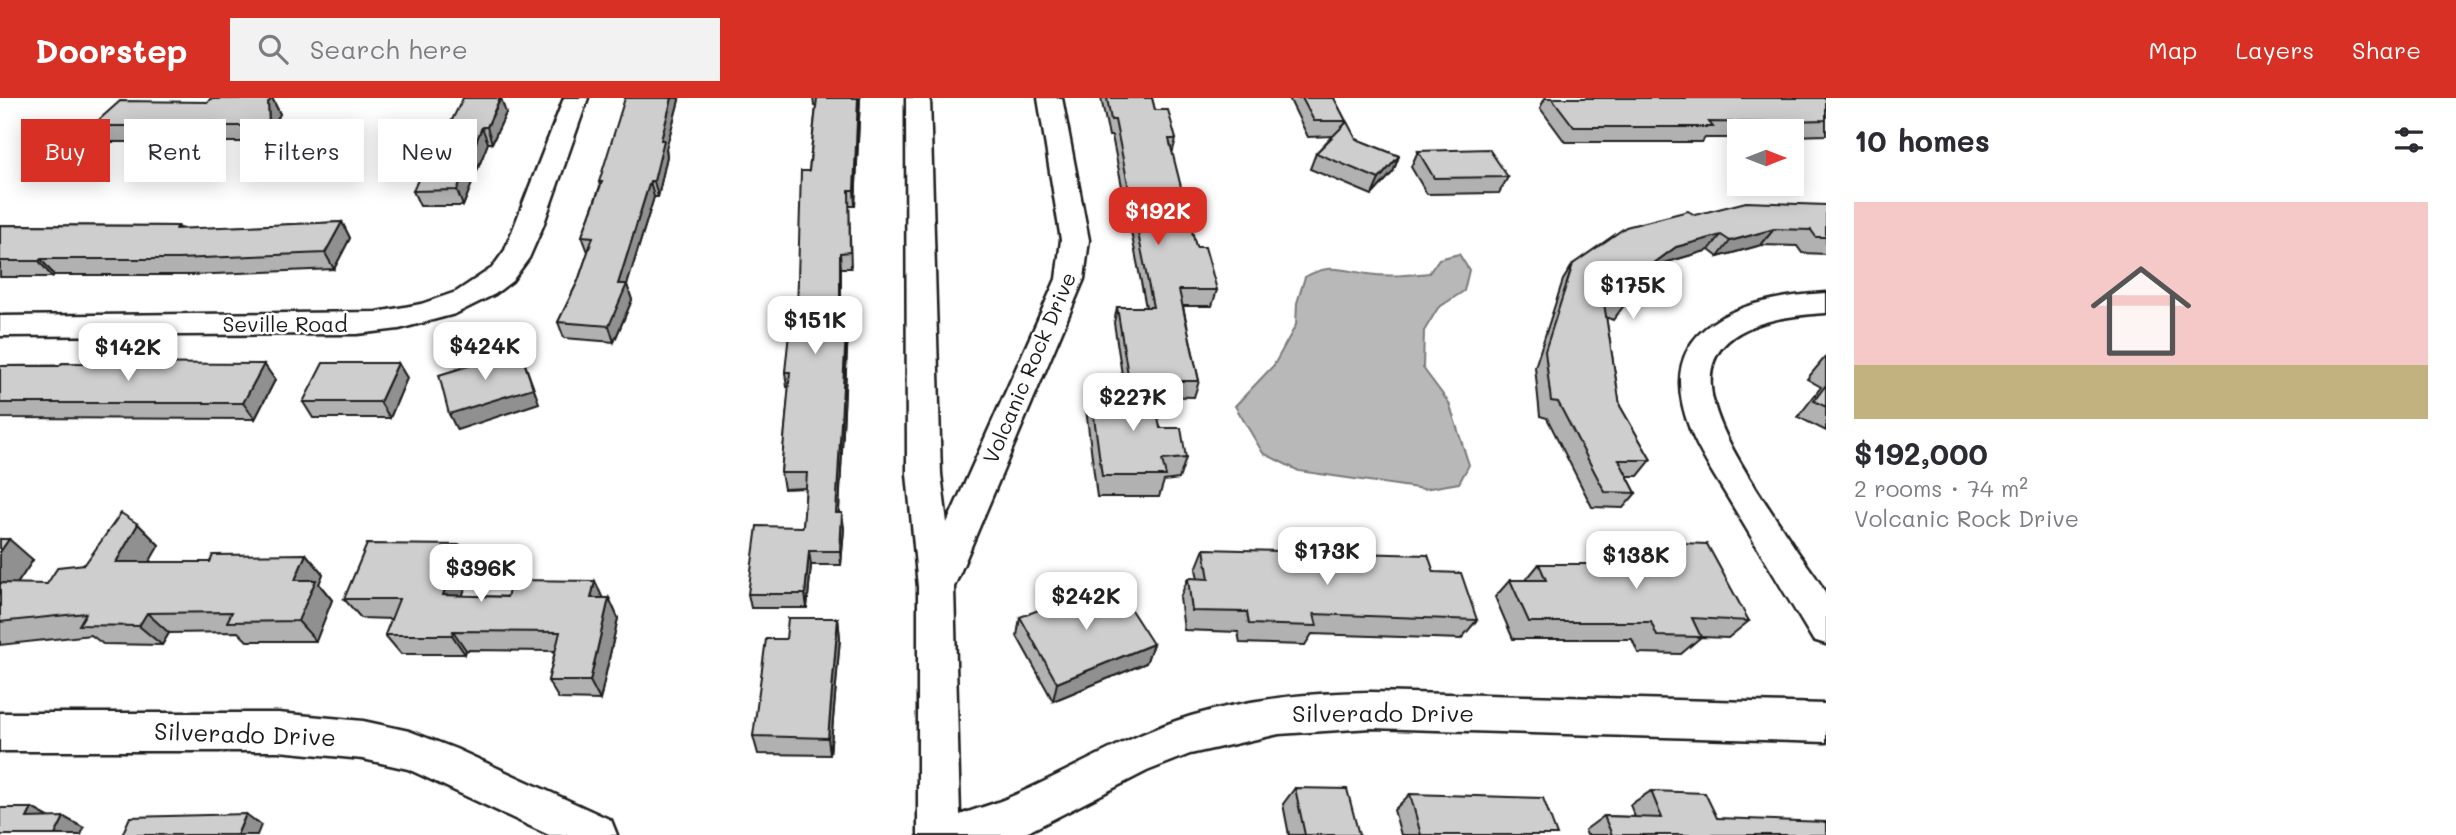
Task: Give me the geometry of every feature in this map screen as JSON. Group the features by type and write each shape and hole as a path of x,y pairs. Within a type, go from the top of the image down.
{"street":[{"name":"Seville Road","path":"0,326 357,324 404,319 442,308 478,290 514,260 528,232 576,98"},
{"name":"Volcanic Rock Drive","path":"918,98 924,474 936,587 939,835"},
{"name":"Volcanic Rock Drive","path":"936,587 1070,279 1075,240 1050,98"},
{"path":"1826,303 1774,307 1728,322 1705,344 1698,357 1695,383 1700,412 1716,447 1826,628"},
{"name":"Silverado Drive","path":"964,835 1037,807 1095,775 1161,745 1219,725 1281,714 1371,710 1826,723"},
{"name":"Silverado Drive","path":"0,732 278,732 363,740 409,750 456,769 596,835"}],"shaded area":[{"path":"1459,254 1469,270 1464,291 1438,308 1424,331 1423,368 1449,403 1469,465 1459,483 1424,489 1299,471 1263,453 1235,406 1274,365 1296,325 1297,303 1305,277 1329,269 1383,275 1429,273 1439,259"}],"building":[{"path":"272,98 268,103 269,119 240,119 240,126 226,126 226,119 124,119 124,126 110,126 110,119 100,119 120,101 208,102 210,99"},
{"path":"463,98 500,98 487,127 482,127 477,140 477,119 452,119"},
{"path":"625,98 672,98 654,181 650,181 618,284 627,284 609,326 558,322 578,281 593,237 582,236 602,182 599,182"},
{"path":"817,98 858,98 854,190 849,190 850,252 840,253 840,314 847,314 836,513 842,513 840,551 809,551 805,594 748,594 757,526 803,527 807,473 781,473 790,372 785,372 791,314 797,314 801,171 809,171"},
{"path":"1107,98 1152,98 1155,110 1168,110 1176,139 1169,139 1196,247 1205,247 1217,290 1179,290 1199,381 1129,381 1117,307 1153,307 1115,120 1111,120"},
{"path":"1302,98 1334,98 1346,121 1314,121"},
{"path":"1552,98 1826,98 1826,120 1727,119 1727,122 1709,122 1713,127 1574,127"},
{"path":"1347,122 1356,139 1399,156 1379,179 1316,153"},
{"path":"1489,149 1508,177 1434,178 1418,151"},
{"path":"417,182 460,182 457,190 413,191"},
{"path":"1746,202 1826,205 1826,237 1816,237 1811,230 1774,229 1730,241 1721,235 1676,247 1631,280 1625,304 1603,297 1620,406 1651,460 1619,460 1636,493 1605,492 1558,402 1551,401 1545,351 1573,264 1626,227 1688,211 1695,215"},
{"path":"342,222 325,253 178,259 0,261 0,225 178,226 176,229"},
{"path":"520,350 533,388 449,414 439,375"},
{"path":"62,363 264,364 243,403 0,403 0,366 59,366"},
{"path":"323,363 398,363 380,402 303,402"},
{"path":"1826,385 1826,407 1814,401"},
{"path":"1090,387 1152,387 1160,428 1181,428 1186,458 1162,460 1166,476 1102,476"},
{"path":"121,513 138,524 116,562 210,562 213,555 306,554 295,580 316,580 298,621 227,622 232,612 147,613 139,626 79,625 86,613 0,622 0,583 47,584 58,567 85,564"},
{"path":"0,539 9,539 0,552"},
{"path":"1655,542 1707,544 1749,621 1692,618 1701,637 1657,636 1651,622 1529,622 1510,580 1546,580 1539,564 1623,564 1618,554 1662,555"},
{"path":"367,544 460,545 443,595 507,597 512,580 595,581 591,598 609,598 590,681 548,681 560,632 453,631 452,635 385,635 399,599 344,599"},
{"path":"1204,549 1428,555 1434,572 1461,573 1477,620 1314,614 1317,626 1249,624 1247,612 1192,611 1188,578 1209,579"},
{"path":"1113,582 1153,644 1057,683 1020,617"},
{"path":"788,618 838,618 828,738 753,736 766,639 786,639"},
{"path":"1295,788 1347,789 1359,835 1305,835"},
{"path":"1651,791 1705,793 1717,818 1826,822 1826,835 1612,835 1604,816 1662,818"},
{"path":"1410,794 1543,798 1557,835 1421,835"},
{"path":"0,808 32,808 27,818 64,817 55,835 0,835"},
{"path":"246,814 237,835 122,835 130,817"}]}
